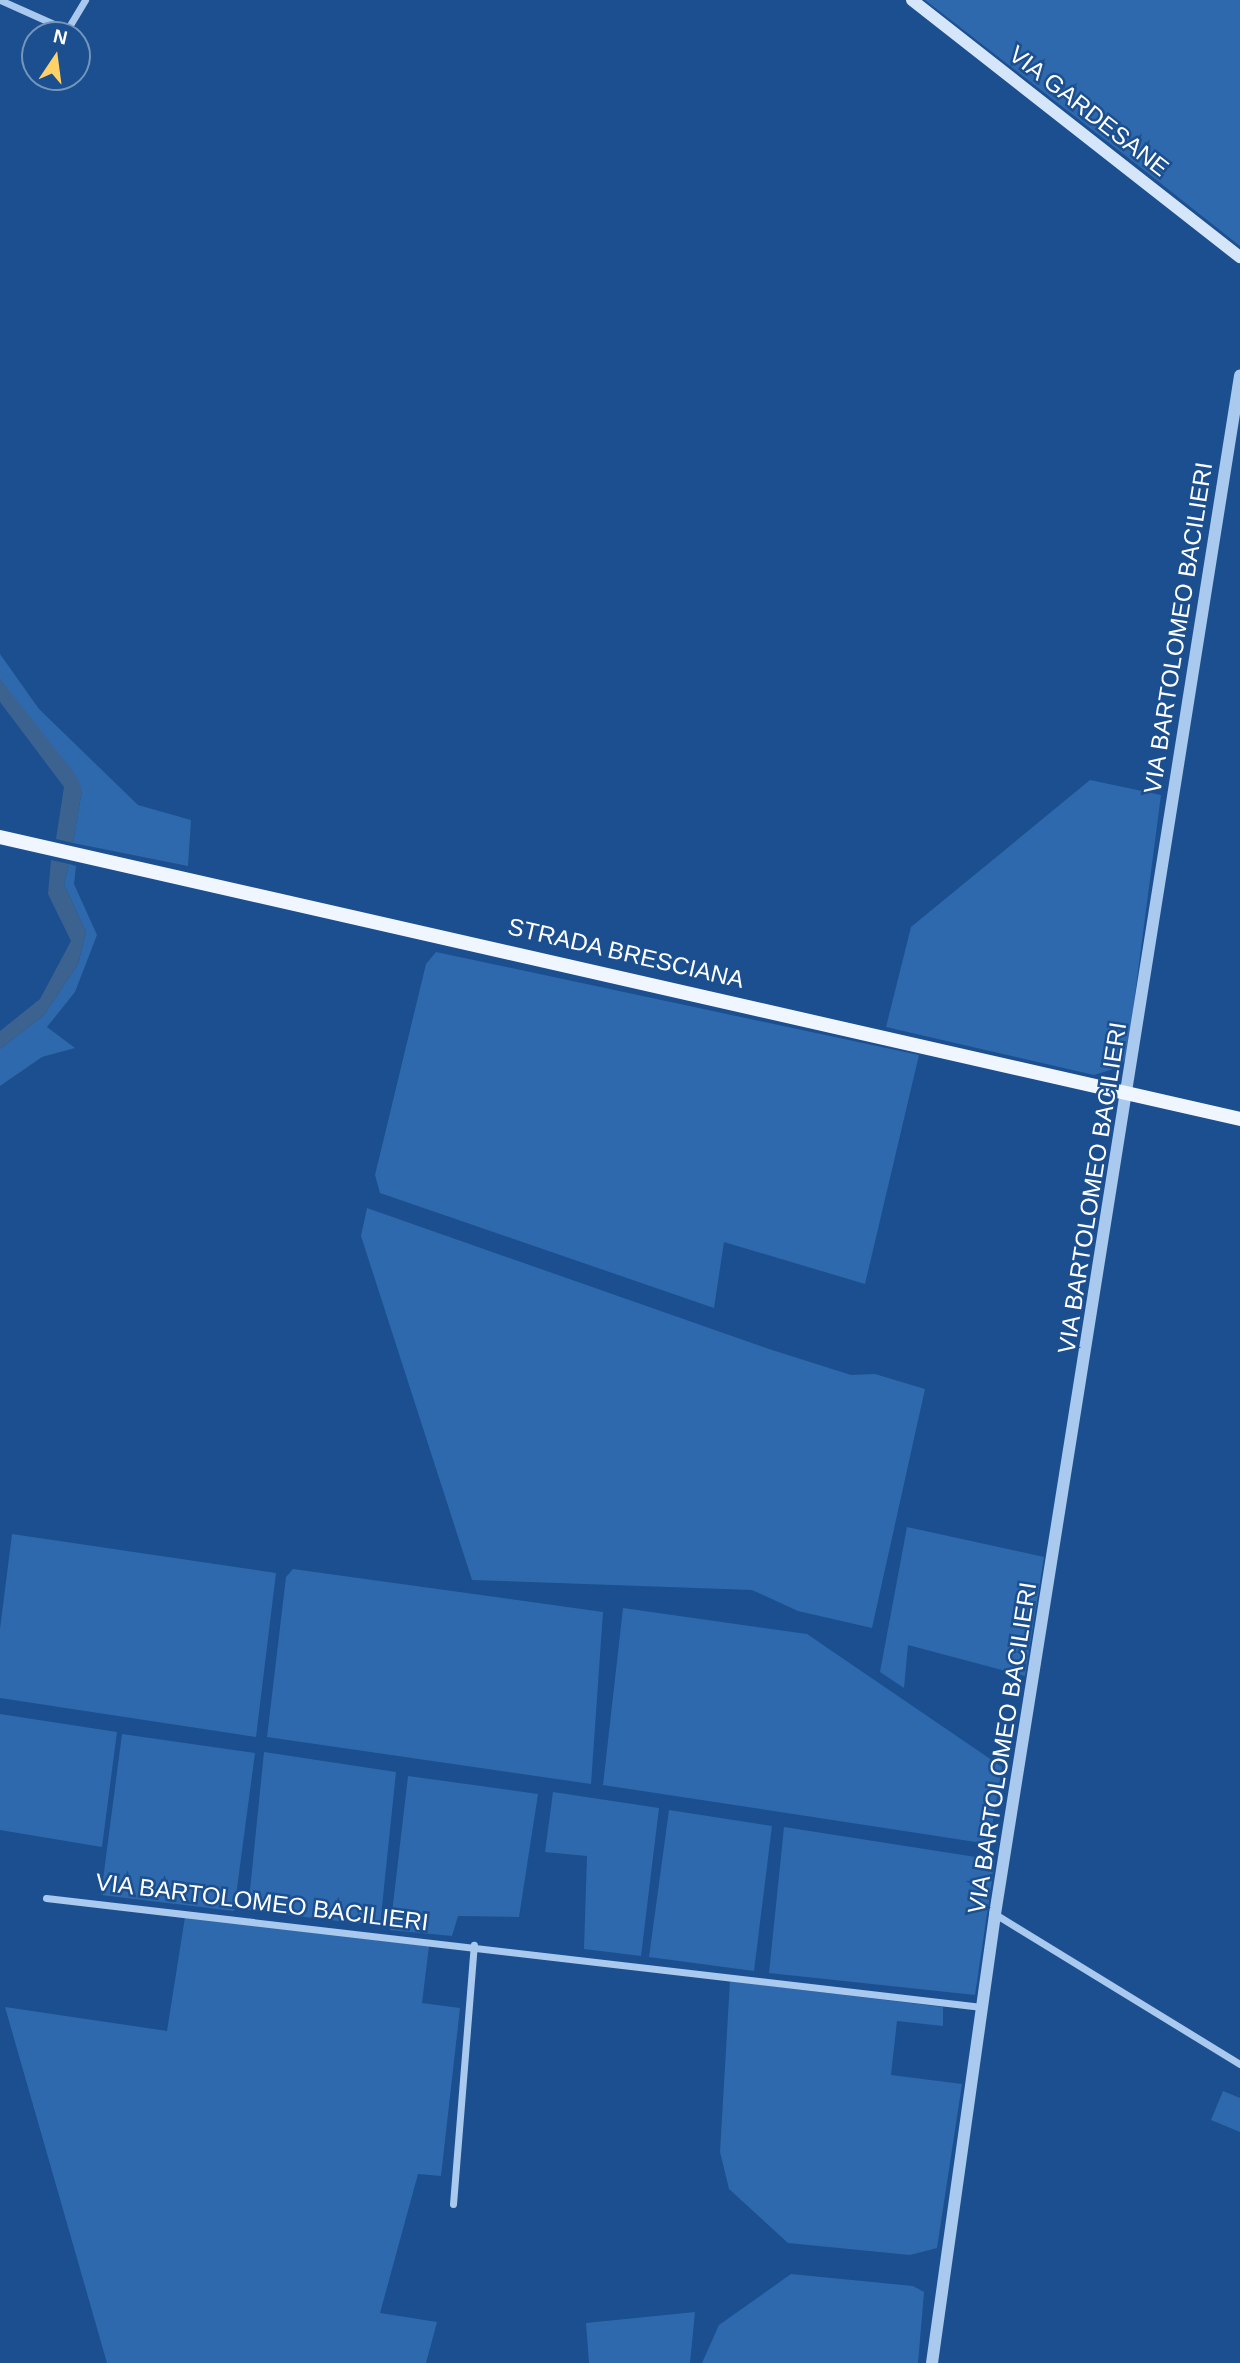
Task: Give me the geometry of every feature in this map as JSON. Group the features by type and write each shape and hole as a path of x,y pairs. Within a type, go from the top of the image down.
{"main road":[{"name":"VIA GARDESANE","path":"912,0 1240,257"},
{"name":"STRADA BRESCIANA","path":"0,837 1240,1119"}],"street":[{"path":"0,0 67,30 85,0"},
{"name":"VIA BARTOLOMEO BACILIERI","path":"932,2363 995,1914 1130,1093 1240,375"},
{"name":"VIA BARTOLOMEO BACILIERI","path":"46,1898 474,1945 982,2007"},
{"path":"995,1914 1240,2064"},
{"path":"453,2204 474,1945"}],"shaded area":[{"path":"925,0 1240,0 1240,246 1140,167"},
{"path":"0,654 39,709 138,805 191,820 188,866 73,843 82,790 0,679"},
{"path":"0,679 76,775 82,790 73,843 56,839 64,787 0,702"},
{"path":"1090,780 1161,795 1127,1056 1120,1067 1094,1075 886,1027 911,927"},
{"path":"51,860 69,864 64,884 86,932 78,964 44,1015 0,1049 0,1031 40,999 71,941 48,894"},
{"path":"69,864 76,866 74,884 97,935 75,992 47,1027 75,1048 42,1057 0,1086 0,1049 44,1015 78,964 86,932 64,884"},
{"path":"436,952 919,1055 865,1284 724,1242 714,1308 380,1193 375,1175 426,964"},
{"path":"367,1208 769,1349 851,1375 875,1374 925,1389 872,1628 798,1611 752,1590 472,1580 361,1236"},
{"path":"907,1527 1044,1557 1025,1676 908,1645 904,1688 880,1672"},
{"path":"12,1534 276,1573 256,1737 0,1698 0,1629"},
{"path":"293,1569 603,1612 591,1784 267,1737 286,1577"},
{"path":"623,1608 807,1634 1002,1767 989,1844 603,1785"},
{"path":"0,1714 117,1732 102,1847 0,1830"},
{"path":"122,1734 255,1753 234,1911 101,1895"},
{"path":"264,1752 396,1772 380,1926 248,1910"},
{"path":"408,1776 538,1794 519,1917 458,1916 452,1936 390,1930"},
{"path":"553,1792 659,1808 641,1956 584,1949 587,1856 545,1852"},
{"path":"669,1810 772,1826 754,1971 649,1957"},
{"path":"784,1827 995,1860 975,1995 769,1973"},
{"path":"185,1917 429,1946 422,2003 460,2008 441,2176 418,2174 380,2313 437,2322 426,2363 107,2363 5,2007 167,2031"},
{"path":"730,1981 943,2007 943,2026 897,2021 891,2075 962,2084 937,2248 910,2255 788,2243 729,2189 720,2152"},
{"path":"1223,2091 1240,2098 1240,2132 1211,2120"},
{"path":"791,2274 913,2286 924,2292 918,2363 702,2363 719,2325"},
{"path":"695,2312 690,2363 589,2363 586,2323"}]}
